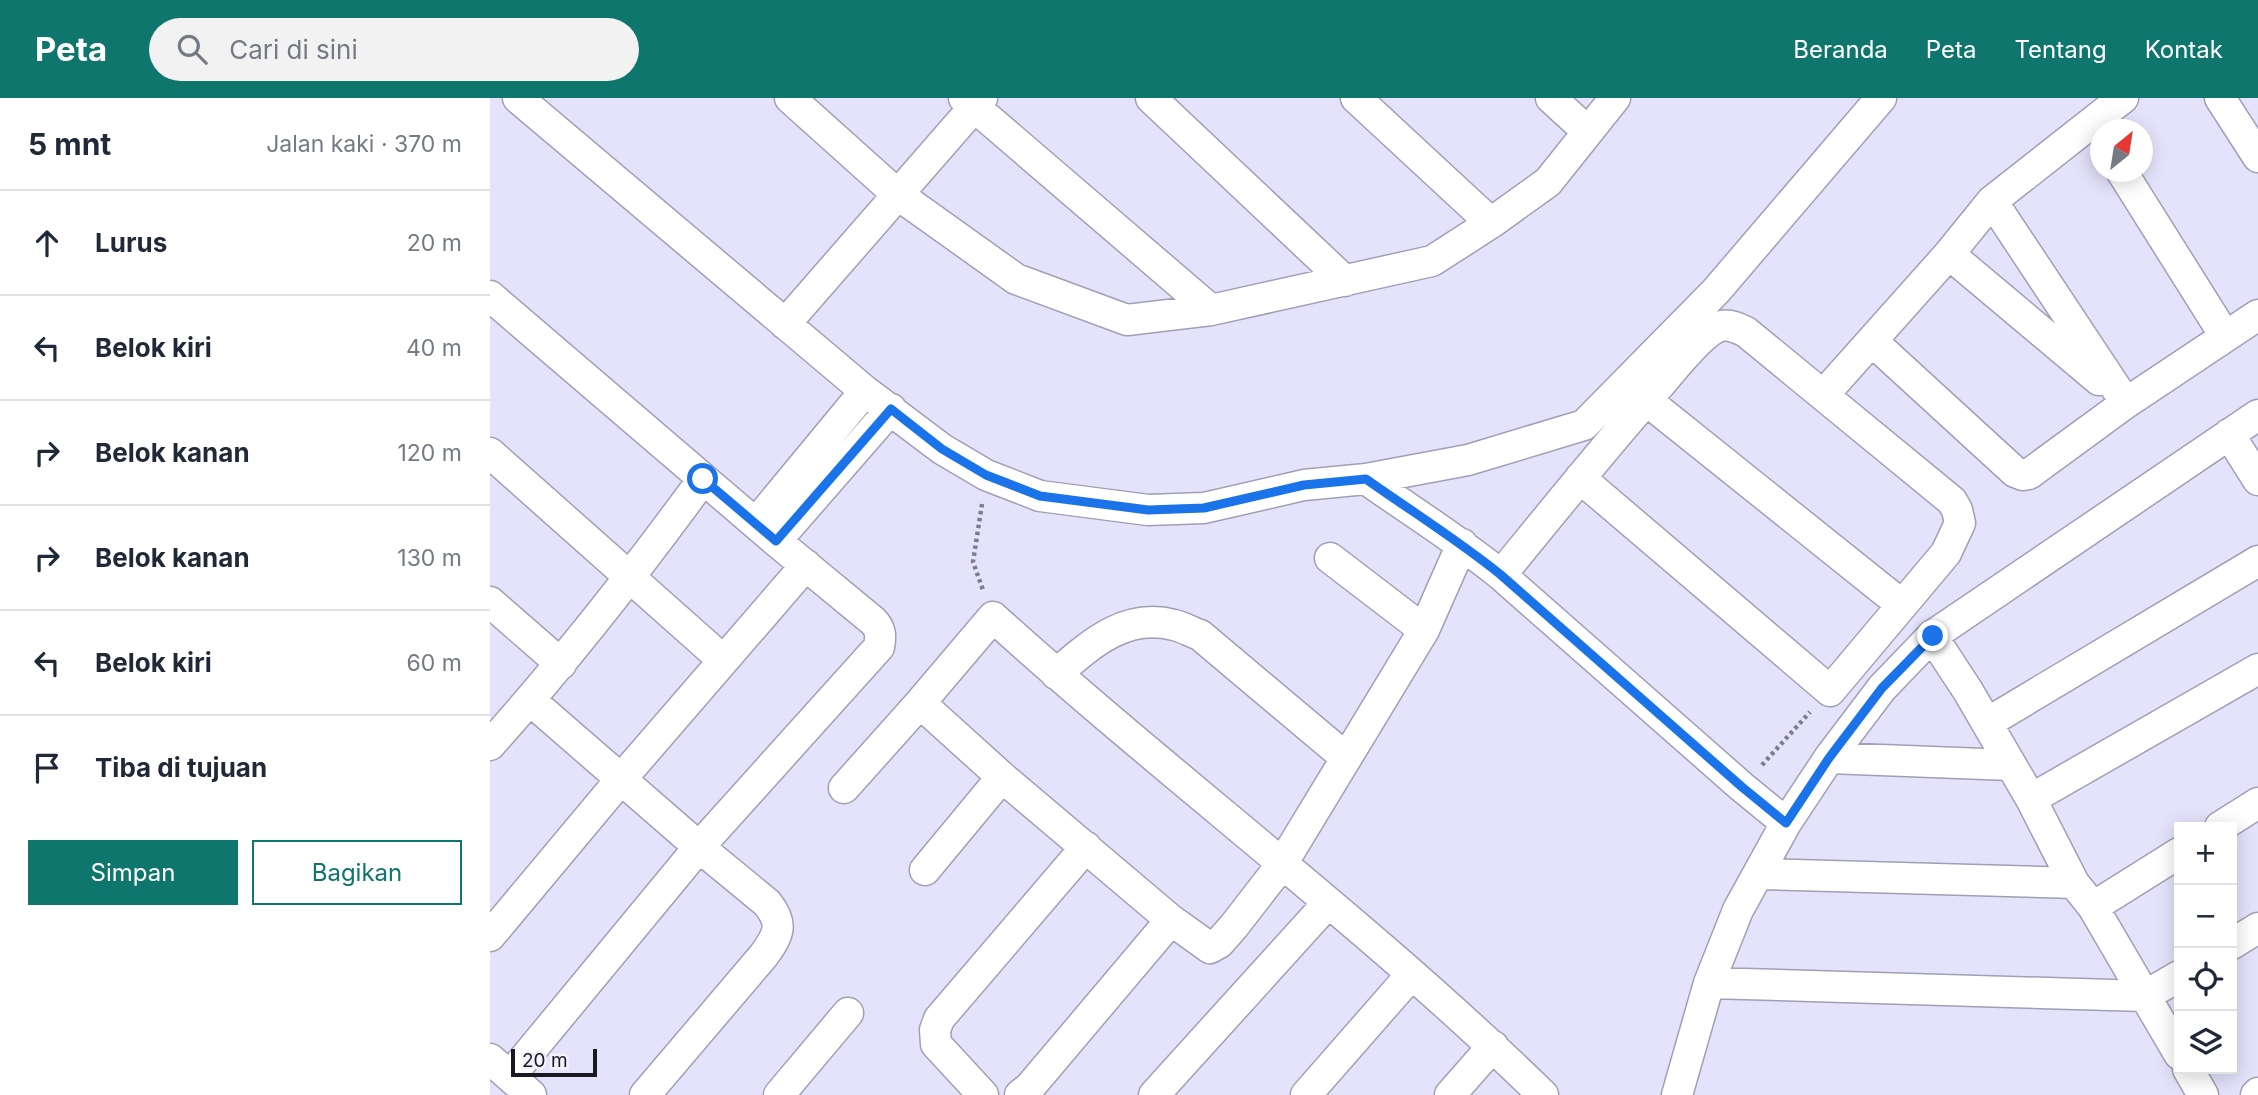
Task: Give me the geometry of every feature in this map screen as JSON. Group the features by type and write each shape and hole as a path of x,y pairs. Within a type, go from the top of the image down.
{"street":[{"path":"518,98 865,391 942,449 986,475 1040,496 1148,510 1204,508 1304,485 1366,479 1468,460 1584,425 1716,291 1881,98"},
{"path":"790,98 897,194 1016,279 1127,320 1212,310 1432,261 1548,182 1615,98"},
{"path":"1151,98 1345,281"},
{"path":"1356,98 1491,223"},
{"path":"1551,98 1587,131"},
{"path":"2105,119 2123,98"},
{"path":"2220,98 2258,157"},
{"path":"785,324 974,101 1212,310"},
{"path":"1834,383 1950,254 1992,201 2090,134"},
{"path":"2128,182 2225,336"},
{"path":"1992,201 2126,403"},
{"path":"1950,254 2126,403"},
{"path":"490,296 880,628 879,647 699,847 510,1077"},
{"path":"1872,341 2015,472 2022,475 2029,474 2126,403 2258,315"},
{"path":"1501,575 1580,478 1646,400 1690,350 1719,326 1732,326 1746,332 1952,500 1960,523 1946,553 1830,691 1580,478"},
{"path":"766,532 865,391"},
{"path":"1646,400 1902,605"},
{"path":"766,532 891,409"},
{"path":"1677,1095 1709,983 1738,910 1786,823 1829,758 1882,688 1933,636 2258,415"},
{"path":"2229,434 2258,480"},
{"path":"490,453 723,660"},
{"path":"490,746 632,577 703,479"},
{"path":"1366,479 1462,544 1501,575 1786,823"},
{"path":"920,702 1002,777 1171,920 1210,948 1227,934 1282,864 1424,631 1462,544"},
{"path":"1330,558 1424,631"},
{"path":"1987,723 2258,561"},
{"path":"490,936 806,565"},
{"path":"490,602 561,664"},
{"path":"844,788 992,617 1493,1046 1542,1095"},
{"path":"1056,674 1086,649 1130,624 1151,622 1173,625 1200,635 1345,757"},
{"path":"1933,636 2031,799 2074,883 2093,907 2174,1045"},
{"path":"2031,799 2258,669"},
{"path":"530,700 699,847 767,902 776,914 778,932 764,955 645,1095"},
{"path":"1829,758 2010,765"},
{"path":"925,870 1002,777"},
{"path":"2228,822 2258,803"},
{"path":"983,1095 936,1044 935,1030 939,1019 1086,847"},
{"path":"2093,907 2174,856"},
{"path":"1759,874 2074,883"},
{"path":"1154,1095 1328,903"},
{"path":"1020,1095 1030,1087 1171,920"},
{"path":"2237,941 2258,928"},
{"path":"1306,1095 1411,975"},
{"path":"1709,983 2146,996 2174,979"},
{"path":"779,1095 848,1013"},
{"path":"1450,1095 1493,1046"},
{"path":"2191,1074 2203,1095"}],"path":[{"path":"986,475 973,562 992,617"},
{"path":"1742,787 1830,691"}],"route":[{"path":"703,479 776,541 891,409 942,449 986,475 1040,496 1148,510 1204,508 1304,485 1366,479 1462,544 1501,575 1786,823 1829,758 1882,688 1933,636"}]}
